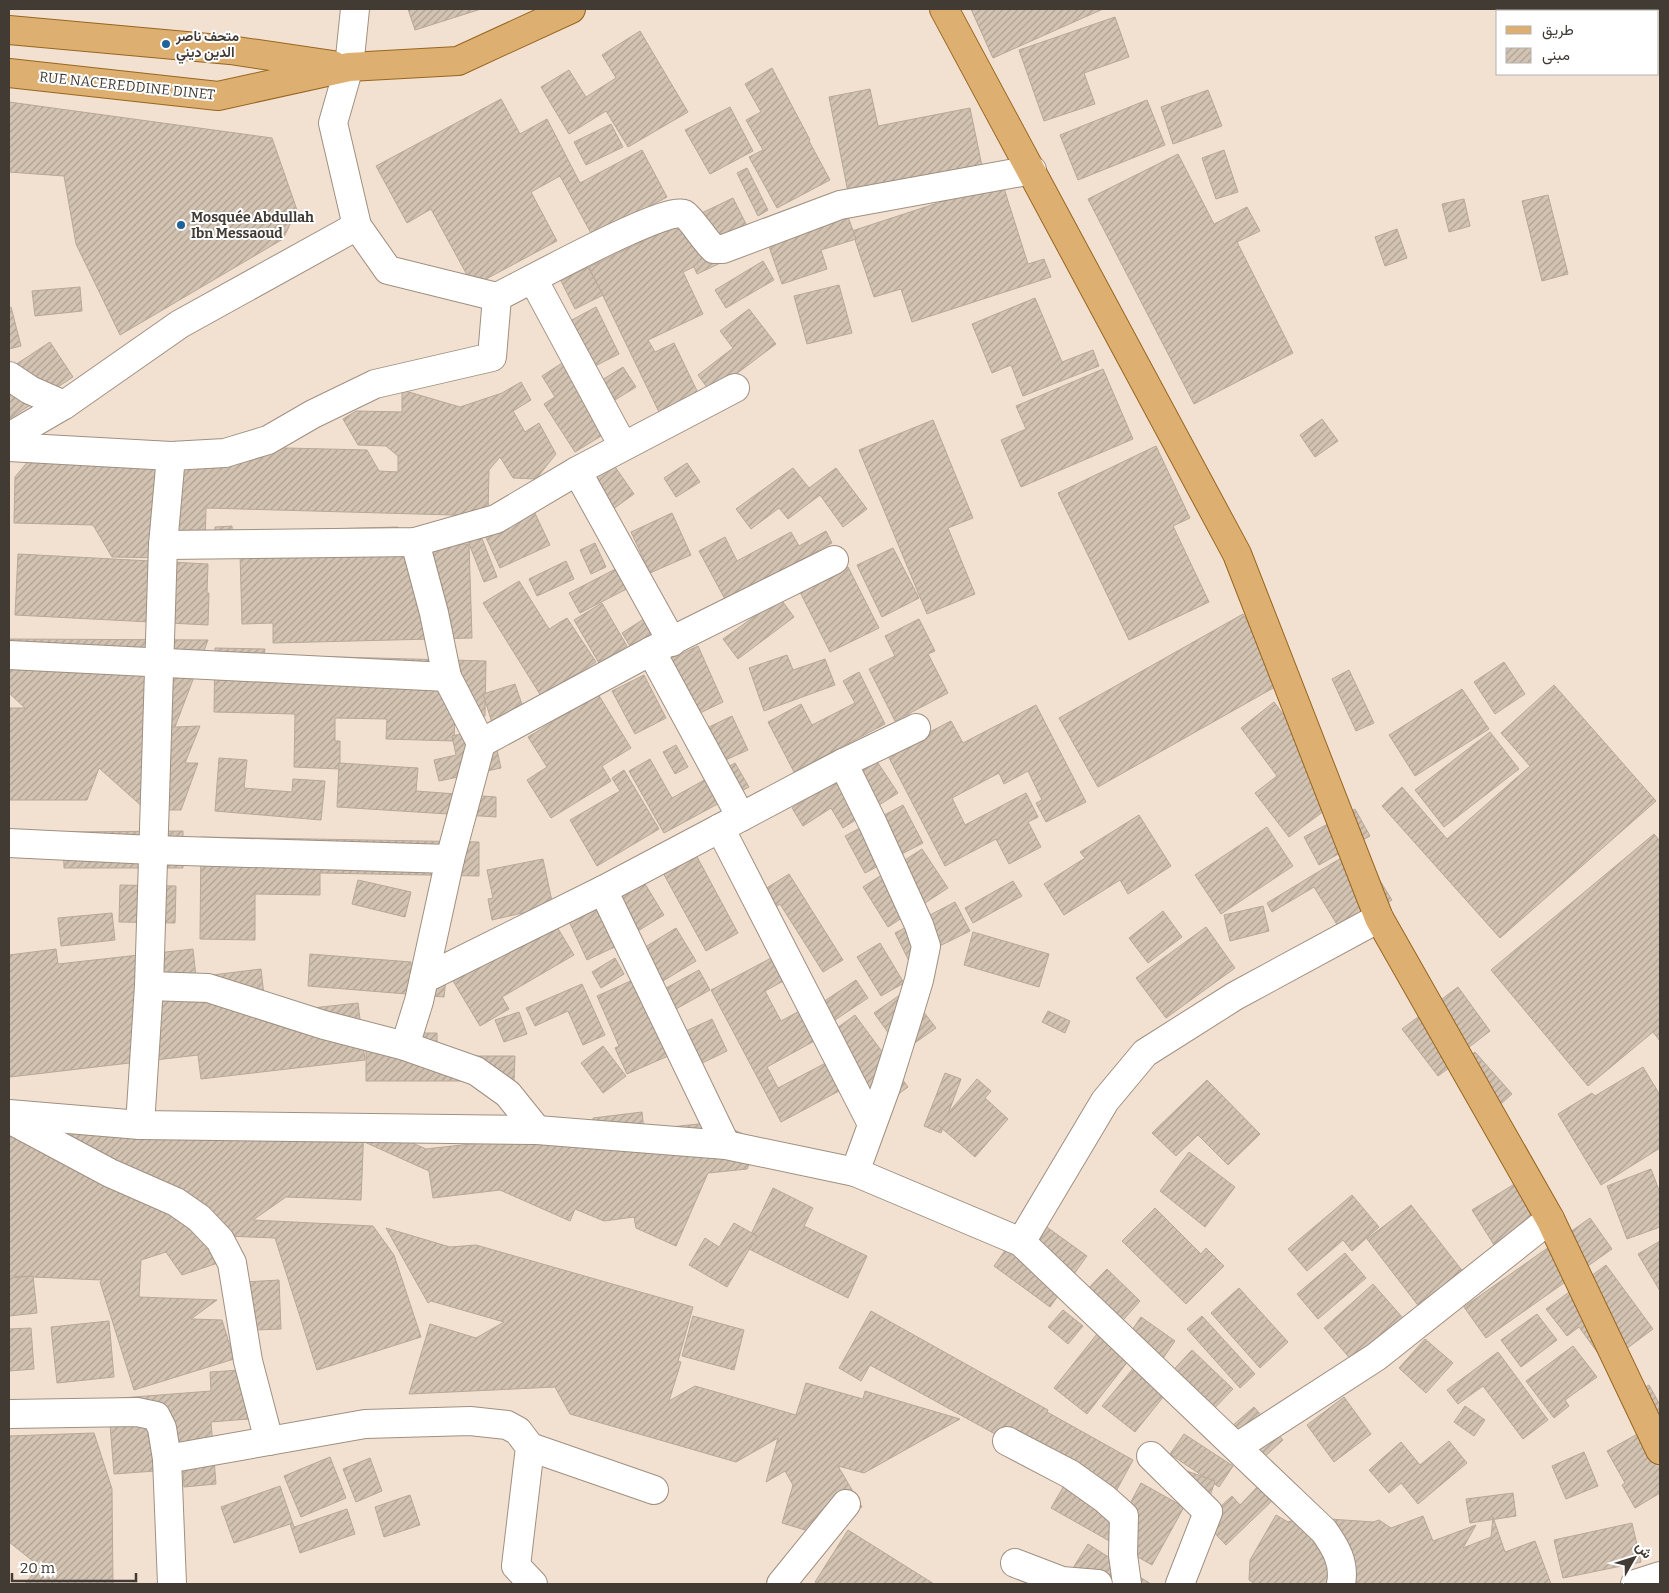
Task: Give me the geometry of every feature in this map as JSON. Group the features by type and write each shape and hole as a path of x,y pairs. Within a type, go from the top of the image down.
{"main road":[{"path":"9,30 230,50 349,67 458,61 572,9"},
{"path":"944,9 1237,554 1379,918 1550,1219 1660,1450"},
{"name":"RUE NACEREDDINE DINET","path":"9,73 218,96 349,67"}],"street":[{"path":"355,9 349,67 333,123 357,226 388,270 497,297 554,267 660,217 677,213 684,214 714,248 724,249 840,205 1032,170"},
{"path":"9,437 64,405 180,324 357,226"},
{"path":"534,279 623,446"},
{"path":"9,447 170,456 225,453 268,440 313,414 375,384 492,357 497,297"},
{"path":"9,376 30,390 64,405"},
{"path":"163,545 415,542 496,519 577,471 735,388"},
{"path":"140,1125 149,986 163,545 170,456"},
{"path":"577,471 661,647 731,822 872,1124"},
{"path":"405,1046 419,1001 450,859 481,742 447,677 434,613 415,542"},
{"path":"481,742 661,647 834,560"},
{"path":"9,655 447,677"},
{"path":"424,979 603,890 843,763 916,728"},
{"path":"843,763 919,924 926,946 909,1015 886,1087 855,1172"},
{"path":"9,843 152,850 450,859"},
{"path":"603,890 726,1145"},
{"path":"1021,1242 1105,1100 1145,1053 1235,996 1379,918"},
{"path":"149,986 208,988 324,1025 405,1046 476,1071 508,1094 537,1130"},
{"path":"9,1114 140,1125 537,1130 726,1145 855,1172 1021,1242 1324,1531 1337,1549 1342,1576 1341,1584"},
{"path":"9,1118 110,1173 176,1202 199,1218 220,1240 232,1263 248,1361 269,1441"},
{"path":"1237,1447 1376,1357 1550,1219"},
{"path":"9,1414 122,1412 152,1414 156,1416 162,1428 167,1459 172,1584"},
{"path":"167,1459 365,1424 470,1422 508,1425 518,1431 530,1447 654,1490"},
{"path":"1007,1441 1070,1474 1105,1499 1124,1516 1124,1555 1127,1584"},
{"path":"530,1447 516,1566 533,1584"},
{"path":"1151,1456 1208,1512 1180,1584"},
{"path":"781,1584 846,1504"},
{"path":"1015,1563 1062,1581 1098,1584"},
{"path":"1635,1584 1660,1576"}],"building":[{"path":"408,9 481,9 415,30"},
{"path":"971,9 1103,9 993,58"},
{"path":"1115,17 1129,57 1084,73 1095,104 1044,121 1019,50"},
{"path":"640,31 688,112 628,147 606,111 569,134 541,87 569,70 586,97 616,78 602,55"},
{"path":"772,68 830,180 777,208 749,157 763,150 746,120 761,112 745,84"},
{"path":"870,89 878,126 970,108 983,171 849,197 829,97"},
{"path":"1208,90 1222,126 1173,144 1161,107"},
{"path":"501,99 520,134 547,119 580,183 642,150 667,197 593,237 560,176 531,192 557,241 473,286 431,209 407,223 376,166"},
{"path":"1147,100 1165,145 1078,180 1060,135"},
{"name":"Mosquée Abdullah Ibn Messaoud","path":"9,102 272,138 297,210 283,239 120,335 76,244 64,176 9,172"},
{"path":"730,107 753,151 710,174 685,130"},
{"path":"611,124 623,147 586,165 574,142"},
{"path":"1224,150 1238,192 1216,199 1202,158"},
{"path":"1178,154 1214,224 1247,207 1260,231 1237,242 1293,353 1194,404 1088,199"},
{"path":"747,168 768,210 758,216 737,173"},
{"path":"1002,182 1028,264 1044,259 1051,277 912,322 901,289 874,297 852,231"},
{"path":"1548,195 1568,274 1542,281 1522,201"},
{"path":"733,198 757,246 697,274 694,267 683,272 703,314 648,340 655,352 674,343 698,393 659,412 589,267"},
{"path":"1464,199 1470,226 1449,232 1442,204"},
{"path":"846,211 856,239 821,250 827,269 782,284 766,238"},
{"path":"1397,229 1407,258 1385,266 1375,237"},
{"path":"763,261 774,280 726,308 715,290"},
{"path":"588,267 603,295 575,309 561,281"},
{"path":"839,285 852,333 807,344 794,296"},
{"path":"80,287 82,311 35,316 32,291"},
{"path":"1035,298 1062,362 1093,350 1099,366 1023,396 1011,365 992,373 972,324"},
{"path":"11,307 21,346 9,349 9,308"},
{"path":"596,307 619,354 593,367 570,321"},
{"path":"749,309 776,344 711,393 698,375 733,348 720,331"},
{"path":"50,342 73,377 9,419 9,369"},
{"path":"576,354 619,425 575,452 544,404 555,397 542,376"},
{"path":"623,367 636,387 615,400 602,380"},
{"path":"1103,369 1133,439 1021,487 1001,440 1026,429 1016,406"},
{"path":"521,382 531,400 513,411 525,432 539,423 556,454 536,479 513,478 500,457 489,470 488,516 206,508 205,547 163,558 112,557 93,525 14,523 15,477 44,442 367,450 379,471 398,472 398,456 386,446 358,445 343,419 356,411 402,412 402,390 460,407 502,393"},
{"path":"1322,419 1338,441 1315,457 1300,435"},
{"path":"933,420 973,518 948,528 975,594 927,614 859,450"},
{"path":"1156,446 1190,518 1173,526 1209,602 1129,640 1058,493"},
{"path":"611,461 634,494 602,517 578,484"},
{"path":"687,463 700,482 676,497 664,478"},
{"path":"793,468 809,488 836,468 867,509 843,527 820,495 788,519 779,508 751,529 736,509"},
{"path":"532,507 550,545 500,568 483,531"},
{"path":"672,513 691,555 650,573 631,532"},
{"path":"232,526 233,549 288,530 398,527 399,545 469,544 472,638 273,643 273,623 242,624 240,554 216,555 215,527"},
{"path":"826,531 832,543 726,601 699,551 725,537 737,561 791,532 799,546"},
{"path":"481,536 497,577 484,582 468,541"},
{"path":"595,543 606,567 591,574 580,550"},
{"path":"893,548 919,598 882,617 857,565"},
{"path":"18,554 208,564 208,625 15,615"},
{"path":"633,560 644,580 580,613 569,593"},
{"path":"566,561 574,579 537,596 529,579"},
{"path":"848,567 879,628 830,652 800,592"},
{"path":"519,581 549,629 567,618 596,662 541,696 483,603"},
{"path":"780,598 794,617 738,659 723,639"},
{"path":"602,603 627,646 599,663 574,620"},
{"path":"653,613 665,630 633,651 622,633"},
{"path":"1243,614 1282,683 1098,787 1059,718"},
{"path":"919,619 935,651 928,654 948,693 895,721 869,669 895,656 885,636"},
{"path":"9,639 208,640 175,727 200,726 185,763 198,763 181,810 146,810 99,768 87,800 9,800 9,708 25,708 9,693"},
{"path":"698,646 723,702 675,725 648,669"},
{"path":"215,648 265,649 264,655 486,661 485,716 455,715 454,741 386,739 387,719 335,718 335,741 340,741 340,769 294,767 295,714 214,712"},
{"path":"787,655 793,670 825,659 835,685 764,711 749,668"},
{"path":"1504,662 1525,694 1495,714 1474,682"},
{"path":"1349,670 1374,723 1356,731 1332,679"},
{"path":"859,672 885,724 794,772 768,722 801,704 812,725 855,703 843,681"},
{"path":"644,675 666,718 635,734 612,691"},
{"path":"515,684 527,719 494,729 483,694"},
{"path":"1554,685 1656,801 1500,938 1382,806 1402,787 1447,839 1530,766 1501,733"},
{"path":"1462,689 1489,729 1415,776 1389,735"},
{"path":"598,694 631,748 602,766 611,781 551,818 527,780 547,767 528,737"},
{"path":"1274,702 1344,796 1289,837 1255,793 1277,776 1241,728"},
{"path":"1036,705 1086,802 1046,822 1036,803 1042,800 1028,771 1004,784 999,773 952,798 965,825 1026,793 1038,817 1028,822 1041,847 1009,864 996,839 945,866 887,754 951,721 963,743"},
{"path":"732,716 748,750 703,770 688,737"},
{"path":"492,727 501,768 439,781 434,760 456,755 452,736"},
{"path":"1490,732 1519,769 1444,827 1415,790"},
{"path":"676,745 688,767 675,774 663,752"},
{"path":"874,757 898,793 843,828 831,808 803,826 792,808"},
{"path":"219,758 247,760 244,788 292,792 293,779 325,781 321,820 215,811"},
{"path":"650,759 672,798 735,763 749,787 664,833 629,771"},
{"path":"339,763 418,768 416,791 496,797 496,817 337,807"},
{"path":"624,770 659,829 597,866 570,820 620,791 612,778"},
{"path":"903,805 923,843 865,873 845,836"},
{"path":"1355,809 1370,836 1319,865 1304,837"},
{"path":"1139,815 1171,866 1128,894 1120,880 1064,915 1044,884 1085,858 1080,852"},
{"path":"1267,827 1293,866 1221,914 1195,875"},
{"path":"183,831 183,868 64,868 63,832"},
{"path":"1654,834 1660,841 1660,1041 1653,1032 1588,1086 1491,970"},
{"path":"201,837 479,842 479,876 320,873 320,895 255,894 255,940 200,939"},
{"path":"1359,847 1392,900 1341,931 1314,887 1272,912 1267,903"},
{"path":"922,849 948,888 888,927 863,887"},
{"path":"695,853 738,933 706,951 662,871"},
{"path":"543,859 553,906 492,920 488,899 493,898 487,870"},
{"path":"789,874 843,960 823,972 780,904 766,913 754,896"},
{"path":"642,879 664,915 628,937 606,902"},
{"path":"358,880 411,892 405,917 352,904"},
{"path":"1013,881 1022,896 973,923 965,908"},
{"path":"120,885 176,886 175,923 119,922"},
{"path":"601,902 621,944 587,960 567,917"},
{"path":"955,902 970,931 909,961 895,933"},
{"path":"1263,906 1269,931 1230,941 1224,915"},
{"path":"1163,911 1182,937 1148,963 1129,938"},
{"path":"112,913 115,940 61,946 58,918"},
{"path":"554,922 574,955 502,997 509,1009 480,1026 453,981"},
{"path":"1206,927 1235,968 1166,1018 1136,978"},
{"path":"676,928 696,961 653,987 634,954"},
{"path":"973,932 1049,954 1039,987 964,965"},
{"path":"880,943 904,983 881,996 857,957"},
{"path":"56,949 58,964 193,949 196,977 261,969 266,1013 358,1003 365,1060 201,1079 198,1055 10,1077 9,955"},
{"path":"788,949 800,972 765,991 781,1021 803,1009 818,1039 767,1067 778,1088 839,1056 854,1083 781,1122 711,990"},
{"path":"310,954 411,962 411,966 447,969 444,997 308,986"},
{"path":"615,958 624,974 601,988 592,972"},
{"path":"699,970 710,990 667,1014 655,994"},
{"path":"635,979 675,1053 627,1074 615,1048 619,1046 597,996"},
{"path":"856,980 868,998 826,1026 814,1008"},
{"path":"582,984 605,1035 583,1045 568,1011 535,1026 526,1008"},
{"path":"1458,987 1490,1031 1455,1058 1457,1062 1438,1076 1402,1029"},
{"path":"907,990 936,1028 902,1052 874,1013"},
{"path":"1048,1011 1070,1021 1065,1033 1042,1022"},
{"path":"519,1012 527,1034 504,1042 495,1020"},
{"path":"855,1015 908,1087 878,1109 822,1039"},
{"path":"712,1019 727,1051 690,1069 675,1036"},
{"path":"366,1033 437,1033 437,1056 515,1056 514,1081 366,1081"},
{"path":"603,1046 626,1076 603,1093 581,1063"},
{"path":"1475,1052 1512,1094 1491,1113 1454,1070"},
{"path":"1643,1067 1660,1095 1660,1148 1601,1185 1558,1114 1592,1093 1595,1096"},
{"path":"945,1073 961,1079 941,1133 924,1126"},
{"path":"977,1079 991,1091 985,1098 1008,1119 975,1157 938,1125"},
{"path":"1207,1080 1260,1134 1228,1165 1198,1135 1176,1156 1152,1133"},
{"path":"642,1112 644,1130 716,1122 759,1141 747,1169 708,1173 676,1246 636,1228 634,1217 604,1221 575,1209 570,1221 500,1190 433,1198 429,1171 360,1140 397,1136 426,1149 595,1130 593,1118"},
{"path":"9,1119 364,1125 361,1200 286,1197 253,1220 373,1226 394,1255 421,1337 317,1370 275,1238 225,1236 224,1261 182,1275 166,1252 141,1260 139,1297 217,1300 191,1319 222,1320 234,1359 134,1390 100,1282 102,1280 9,1276"},
{"path":"1189,1152 1235,1187 1205,1227 1160,1191"},
{"path":"1651,1169 1660,1193 1660,1227 1627,1239 1607,1186"},
{"path":"1526,1177 1549,1215 1496,1248 1472,1210"},
{"path":"773,1188 813,1208 804,1226 867,1256 848,1298 745,1247"},
{"path":"1352,1195 1379,1227 1352,1251 1343,1240 1307,1271 1288,1249"},
{"path":"1411,1205 1464,1273 1420,1308 1367,1239"},
{"path":"1155,1208 1201,1254 1206,1248 1224,1266 1186,1304 1122,1241"},
{"path":"1030,1215 1087,1256 1050,1307 994,1266"},
{"path":"1590,1218 1612,1249 1486,1338 1464,1307"},
{"path":"734,1223 757,1236 727,1287 689,1265 705,1238 719,1247"},
{"path":"386,1228 450,1247 476,1245 693,1307 678,1361 681,1362 669,1401 695,1386 796,1415 806,1383 863,1399 865,1391 960,1419 864,1473 838,1466 862,1507 815,1533 782,1523 793,1485 785,1471 766,1482 778,1438 736,1462 570,1414 555,1387 409,1394 430,1324 476,1338 504,1322 431,1301 428,1303"},
{"path":"1660,1241 1660,1291 1638,1254"},
{"path":"1345,1253 1366,1278 1318,1319 1297,1294"},
{"path":"1606,1265 1653,1329 1606,1364 1579,1327 1567,1336 1546,1309"},
{"path":"1107,1269 1140,1301 1117,1327 1080,1297"},
{"path":"33,1276 37,1313 9,1316 9,1278"},
{"path":"279,1280 281,1329 230,1331 228,1283"},
{"path":"1373,1284 1409,1325 1359,1369 1324,1328"},
{"path":"1239,1288 1288,1342 1260,1368 1211,1313"},
{"path":"1063,1310 1083,1326 1068,1344 1048,1327"},
{"path":"871,1311 1133,1460 1109,1504 1125,1513 1141,1483 1184,1507 1152,1565 1051,1508 1075,1467 1024,1450 870,1365 861,1381 839,1368"},
{"path":"1537,1314 1557,1340 1521,1367 1501,1340"},
{"path":"693,1316 744,1330 734,1370 682,1356"},
{"path":"1202,1316 1255,1374 1240,1388 1187,1329"},
{"path":"1141,1317 1175,1341 1159,1364 1125,1340"},
{"path":"109,1321 114,1377 57,1383 51,1327"},
{"path":"31,1328 34,1369 9,1371 9,1329"},
{"path":"1097,1334 1129,1360 1087,1414 1054,1388"},
{"path":"1425,1339 1453,1363 1426,1393 1399,1368"},
{"path":"1573,1346 1597,1377 1565,1400 1569,1406 1554,1418 1526,1381"},
{"path":"1192,1350 1233,1389 1203,1420 1162,1382"},
{"path":"1498,1352 1548,1420 1523,1439 1483,1386 1458,1404 1447,1390"},
{"path":"1136,1365 1168,1391 1135,1432 1102,1406"},
{"path":"257,1369 261,1418 211,1422 216,1484 184,1487 183,1469 114,1474 108,1399 211,1391 210,1372"},
{"path":"1649,1385 1660,1405 1660,1493 1635,1508 1622,1485 1625,1483 1607,1451 1641,1432 1623,1399"},
{"path":"1344,1397 1371,1434 1334,1462 1307,1425"},
{"path":"1465,1406 1485,1420 1474,1436 1454,1422"},
{"path":"1254,1407 1283,1440 1262,1459 1232,1426"},
{"path":"94,1433 112,1489 113,1584 25,1584 39,1566 9,1542 9,1436"},
{"path":"1184,1434 1233,1466 1219,1487 1170,1454"},
{"path":"1449,1441 1467,1463 1418,1504 1401,1483 1389,1493 1369,1470 1401,1442 1420,1465"},
{"path":"1584,1452 1598,1486 1566,1499 1552,1466"},
{"path":"330,1457 346,1498 301,1517 284,1476"},
{"path":"370,1458 382,1491 356,1502 343,1469"},
{"path":"1184,1470 1215,1481 1207,1505"},
{"path":"1261,1483 1275,1498 1226,1545 1204,1522 1232,1496 1240,1505"},
{"path":"280,1486 294,1527 347,1509 355,1534 300,1553 290,1524 234,1543 221,1507"},
{"path":"1513,1493 1516,1516 1470,1523 1466,1499"},
{"path":"410,1495 420,1525 384,1537 375,1507"},
{"path":"1276,1515 1288,1522 1301,1517 1373,1522 1379,1520 1391,1528 1423,1516 1433,1541 1476,1525 1463,1548 1491,1537 1493,1517 1505,1552 1535,1541 1551,1584 1355,1584 1356,1582 1350,1584 1255,1584 1249,1580 1250,1560"},
{"path":"1632,1523 1641,1562 1563,1578 1554,1540"},
{"path":"848,1530 934,1584 818,1584 815,1582"},
{"path":"1088,1544 1151,1584 1063,1584"}],"place":[{"name":"متحف ناصر الدين ديني","path":"166,44"},
{"name":"Mosquée Abdullah Ibn Messaoud","path":"181,225"}]}
